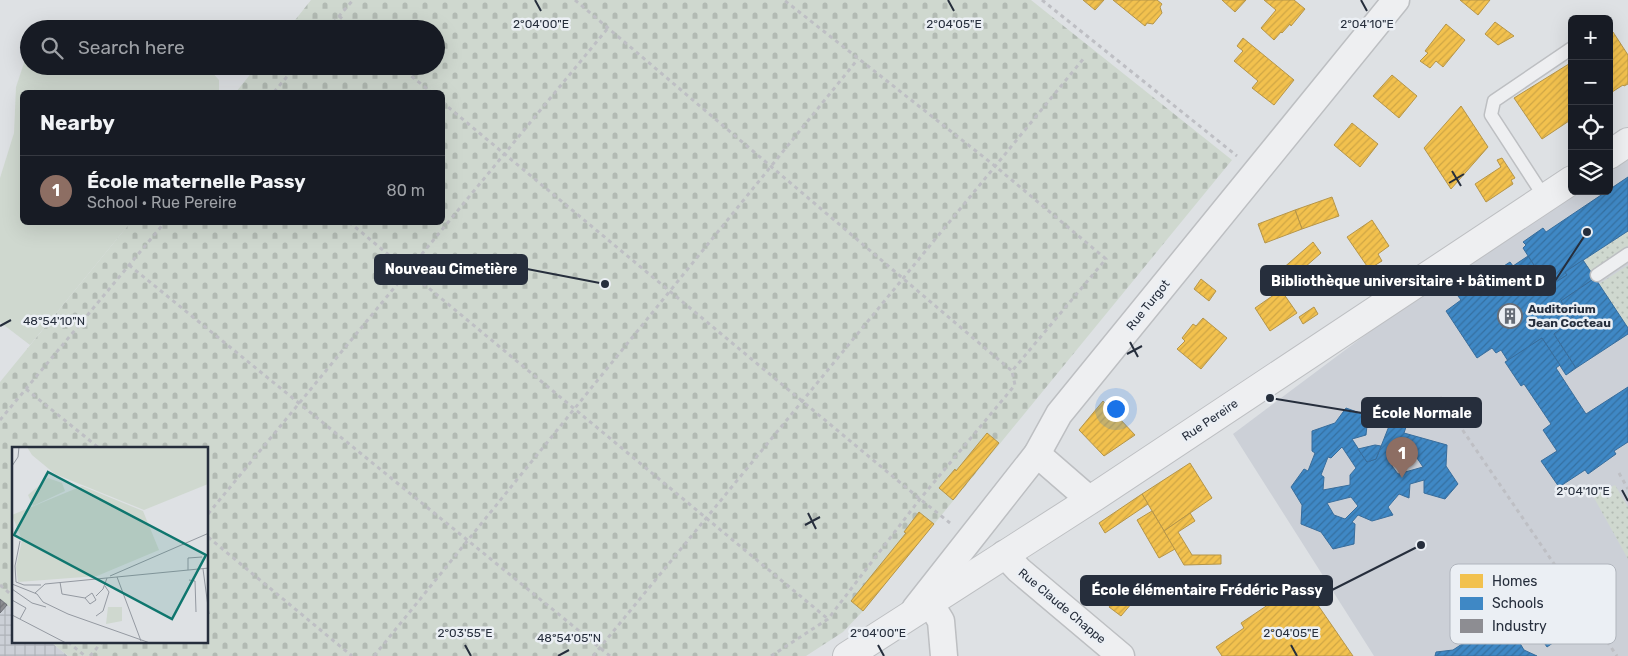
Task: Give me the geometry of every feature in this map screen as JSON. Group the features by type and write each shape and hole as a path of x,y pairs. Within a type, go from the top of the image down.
{"street":[{"name":"Rue Turgot","path":"919,610 921,602 1037,454 1059,414 1396,0"},
{"path":"1613,152 1628,142"},
{"name":"Rue Pereire","path":"847,656 1090,500 1568,183"},
{"path":"1037,454 1090,500"},
{"name":"Rue Claude Chappe","path":"1004,554 1019,570 1121,656"},
{"path":"919,610 941,621 944,656"}],"lane":[{"path":"1545,198 1491,115 1492,108 1494,101 1568,51"},
{"path":"1597,275 1628,254"}],"path":[{"path":"336,20 353,0"},
{"path":"575,0 1012,371 1015,385 920,499 828,619 771,656"},
{"path":"784,0 995,166 1106,259 1012,371"},
{"path":"1042,0 1257,172"},
{"path":"339,16 344,20"},
{"path":"445,225 608,28"},
{"path":"593,656 1084,58"},
{"path":"374,656 858,59"},
{"path":"276,90 288,75"},
{"path":"410,75 429,90"},
{"path":"445,104 920,499 971,539"},
{"path":"0,420 162,225"},
{"path":"353,225 828,619"},
{"path":"209,513 445,225"},
{"path":"129,265 610,656"},
{"path":"26,388 98,447"},
{"path":"1440,397 1554,564"},
{"path":"1619,473 1628,489"},
{"path":"209,538 352,656"},
{"path":"0,585 12,595"},
{"path":"70,644 85,656"},
{"path":"90,656 100,644"},
{"path":"1609,644 1617,656"}],"shaded area":[{"path":"1628,160 1628,656 1374,656 1233,434 1388,318 1575,195 1613,195 1613,170"},
{"path":"0,599 12,608 12,644 53,644 68,656 0,656"}],"green space":[{"path":"311,0 1031,0 1232,160 863,611 843,632 806,656 68,656 53,644 209,644 209,447 12,447 12,608 0,599 0,382 128,225 445,225 445,90 238,90 250,75 445,75 445,20 295,20"},
{"path":"20,75 214,75 219,80 219,90 20,90 20,225 128,225 30,345 0,322 0,178 14,133 16,87"},
{"path":"1628,231 1628,246 1590,271 1583,260"},
{"path":"1628,265 1628,328 1599,284"},
{"path":"1615,485 1628,507 1628,559 1593,496"}],"building: Homes":[{"path":"1083,0 1104,0 1095,10"},
{"path":"1113,0 1157,0 1162,4 1160,7 1162,13 1153,24 1147,23 1145,26"},
{"path":"1222,0 1246,0 1235,12"},
{"path":"1264,0 1294,0 1305,9 1291,26 1290,24 1274,40 1261,28 1276,10"},
{"path":"1460,0 1490,0 1478,15"},
{"path":"1495,22 1514,36 1498,45 1485,34"},
{"path":"1446,24 1465,40 1443,67 1436,61 1430,68 1420,61 1428,53 1425,51"},
{"path":"1613,32 1628,55 1628,84 1613,91"},
{"path":"1243,38 1294,80 1274,105 1252,88 1258,81 1234,61 1243,51 1237,46"},
{"path":"1568,64 1568,122 1542,139 1514,98"},
{"path":"1392,75 1417,96 1399,118 1373,96"},
{"path":"1461,106 1488,147 1451,189 1424,148"},
{"path":"1352,123 1378,144 1360,167 1334,145"},
{"path":"1502,158 1515,178 1511,180 1513,184 1486,202 1475,184 1501,167 1497,160"},
{"path":"1332,197 1339,216 1302,229 1295,210"},
{"path":"1295,210 1302,229 1265,243 1258,224"},
{"path":"1372,220 1389,246 1378,254 1382,261 1369,269 1347,237"},
{"path":"1313,242 1321,253 1280,289 1273,277"},
{"path":"1201,279 1216,291 1209,301 1194,289"},
{"path":"1281,290 1297,313 1270,331 1255,308"},
{"path":"1314,307 1318,314 1303,324 1299,317"},
{"path":"1203,318 1227,338 1201,369 1177,349 1185,341 1182,338 1193,324 1196,326"},
{"path":"1103,401 1135,435 1104,456 1079,430"},
{"path":"987,433 999,443 953,500 939,488 955,469 956,471"},
{"path":"1190,463 1212,498 1164,531 1142,494"},
{"path":"1142,494 1148,504 1105,533 1099,523"},
{"path":"1152,511 1175,549 1159,558 1137,520"},
{"path":"919,512 934,524 863,611 851,601 906,533 904,532"},
{"path":"1190,513 1195,521 1178,532 1192,555 1221,555 1221,564 1184,565 1164,531"},
{"path":"1302,582 1353,656 1222,656 1216,647 1244,628 1241,623"},
{"path":"1125,587 1137,597 1121,616 1109,607"}],"building: Schools":[{"path":"1628,177 1628,231 1565,272 1567,275 1548,287 1523,248 1526,245 1523,242 1543,228 1546,232 1601,195 1613,195 1613,187"},
{"name":"Auditorium Jean Cocteau","path":"1528,256 1548,287 1567,275 1565,272 1583,260 1595,278 1561,301 1574,320 1554,334 1576,368 1566,375 1542,338 1508,361 1501,350 1496,353 1492,348 1477,358 1446,311 1461,300 1458,296 1510,262 1513,266"},
{"path":"1595,278 1628,328 1628,334 1576,368 1554,334 1574,320 1561,301"},
{"path":"1542,338 1560,365 1556,368 1586,414 1628,387 1628,442 1614,451 1616,454 1588,474 1585,470 1559,487 1541,461 1557,451 1543,430 1551,424 1524,384 1521,386 1505,362"},
{"path":"1346,408 1368,416 1366,435 1352,439 1367,462 1376,459 1393,416 1408,421 1404,433 1447,445 1446,466 1458,484 1445,499 1424,493 1424,480 1410,484 1409,498 1399,494 1388,507 1393,515 1372,521 1358,515 1352,522 1355,524 1354,544 1333,549 1321,532 1301,524 1302,505 1291,487 1304,469 1308,471 1315,453 1312,451 1312,431 1335,423","holes":["1399,446 1416,453 1415,455 1423,467 1398,474 1392,466","1342,447 1356,468 1350,475 1350,485 1323,490 1324,477 1321,475 1328,457 1331,458","1351,497 1358,506 1345,519 1334,515 1327,503"]},
{"path":"1375,445 1381,446 1376,459 1367,462 1358,449"},
{"path":"1462,644 1520,644 1524,650 1537,656 1435,656 1436,652 1453,650"}],"building: Industry":[{"path":"0,599 7,605 0,613"}],"place":[{"name":"Bibliothèque universitaire + bâtiment D","path":"1587,232"},
{"name":"Nouveau Cimetière","path":"605,284"},
{"name":"Auditorium Jean Cocteau","path":"1510,316"},
{"name":"École Normale","path":"1270,398"},
{"name":"École maternelle Passy","path":"1402,478"},
{"name":"École élémentaire Frédéric Passy","path":"1421,545"}]}
